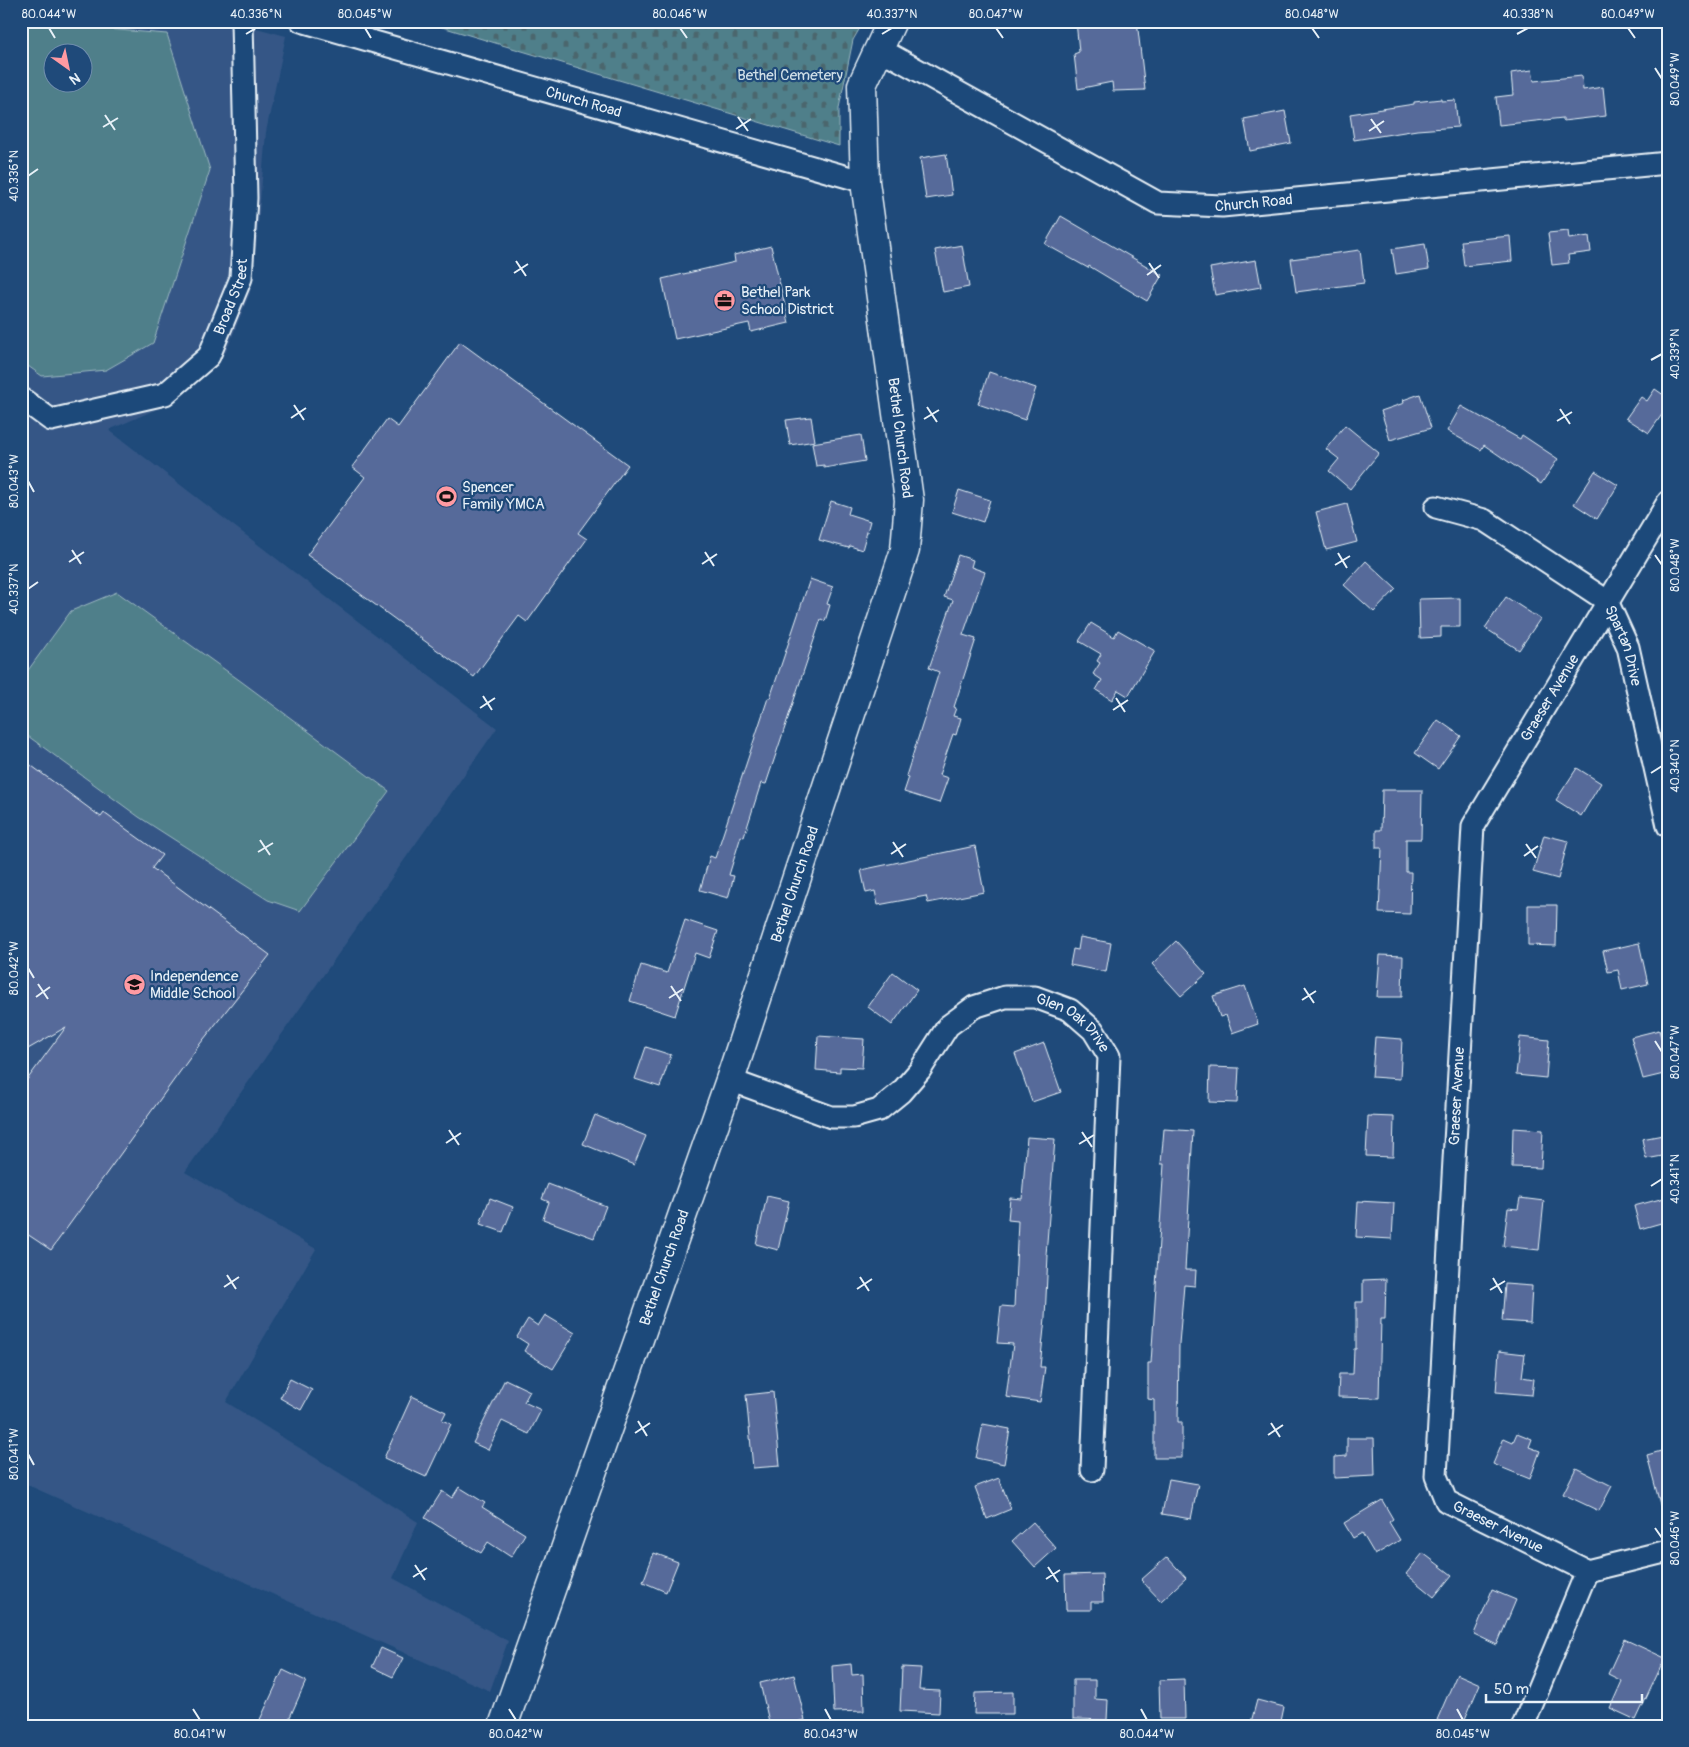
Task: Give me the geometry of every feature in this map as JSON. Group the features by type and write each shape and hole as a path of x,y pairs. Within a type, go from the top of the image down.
{"street":[{"name":"Broad Street","path":"21,398 51,420 60,418 165,394 209,356 241,278 246,198 242,21"},
{"name":"Church Road","path":"301,21 865,182"},
{"name":"Bethel Church Road","path":"503,1726 730,1080 905,550 909,500 865,182 862,85 892,21"},
{"name":"Church Road","path":"878,48 1158,203 1222,206 1668,163"},
{"name":"Graeser Avenue","path":"1587,1571 1446,1501 1436,1476 1473,826 1668,502"},
{"name":"Spartan Drive","path":"1436,507 1484,520 1607,601 1628,647 1668,826"},
{"name":"Glen Oak Drive","path":"730,1080 831,1117 854,1117 879,1110 901,1092 920,1070 948,1026 974,1007 1005,997 1035,997 1070,1010 1093,1030 1109,1056 1092,1470"},
{"path":"1523,1726 1587,1571 1668,1551"}],"shaded area":[{"path":"21,21 230,21 286,36 266,132 257,240 250,293 226,352 171,403 109,430 497,728 185,1172 316,1249 226,1402 418,1522 393,1578 508,1641 490,1691 21,1482"}],"green space":[{"name":"Bethel Cemetery","path":"422,21 864,21 853,40 839,108 839,146"},
{"path":"21,22 167,34 210,170 153,343 106,370 42,376 21,361"},
{"path":"117,592 389,791 300,911 268,900 139,817 21,731 21,680 71,611"}],"building":[{"path":"1076,21 1137,21 1145,90 1113,91 1112,82 1078,89 1074,54 1079,52"},
{"path":"1532,70 1534,81 1582,76 1583,90 1603,87 1606,116 1563,121 1563,118 1499,125 1496,97 1513,95 1511,73"},
{"path":"1441,99 1441,101 1455,100 1458,127 1417,130 1354,140 1350,114"},
{"path":"1285,111 1291,143 1250,151 1244,119"},
{"path":"946,154 952,195 926,199 920,158"},
{"path":"1061,216 1162,275 1147,301 1089,266 1088,268 1045,244"},
{"path":"1568,231 1569,239 1589,236 1591,252 1568,255 1569,263 1552,265 1548,233"},
{"path":"1510,236 1512,261 1464,266 1461,241"},
{"path":"1425,244 1429,269 1396,274 1392,249"},
{"path":"962,245 969,287 943,292 935,250"},
{"name":"Bethel Park School District","path":"771,246 789,323 751,332 749,323 675,339 662,279 735,262 734,255"},
{"path":"1360,250 1364,283 1296,292 1291,259"},
{"path":"1256,260 1261,287 1215,295 1210,268"},
{"path":"460,342 628,465 578,533 587,539 527,622 519,616 474,677 307,555 365,477 352,467 387,419 398,427"},
{"path":"989,372 1036,388 1025,420 978,404"},
{"path":"1655,389 1668,398 1668,406 1649,433 1626,418 1641,397 1647,401"},
{"path":"1420,394 1431,428 1390,440 1381,411 1404,403 1403,400"},
{"path":"1461,406 1520,439 1522,435 1558,459 1541,484 1484,445 1481,450 1447,431"},
{"path":"811,417 815,441 790,445 786,420"},
{"path":"1345,425 1379,453 1350,489 1329,471 1339,459 1326,449"},
{"path":"861,435 865,461 824,468 824,465 816,466 812,443"},
{"path":"1595,471 1618,485 1597,519 1574,504"},
{"path":"959,490 990,500 983,522 952,512"},
{"path":"831,501 850,507 848,514 870,521 862,550 819,540"},
{"path":"1347,504 1357,542 1326,550 1316,512"},
{"path":"958,555 973,560 971,567 985,572 963,635 976,639 954,707 956,708 953,716 961,718 956,735 953,734 939,775 948,778 939,803 904,792 909,777 906,776 939,672 929,668 953,600 944,597"},
{"path":"1366,561 1396,589 1374,612 1344,585"},
{"path":"810,579 833,587 827,604 830,605 825,621 821,619 766,784 761,783 744,837 741,836 729,875 734,876 728,898 700,890 710,856 715,858"},
{"path":"1506,597 1540,619 1519,650 1485,628"},
{"path":"1460,598 1460,627 1441,627 1441,637 1420,638 1419,599"},
{"path":"1091,623 1114,637 1118,630 1155,651 1128,696 1118,690 1112,700 1096,690 1102,680 1093,674 1100,663 1097,661 1101,654 1079,641"},
{"path":"1438,720 1461,736 1438,769 1415,753"},
{"name":"Independence Middle School","path":"21,758 101,817 104,813 162,855 152,868 270,955 200,1044 51,1250 21,1230 21,1088 66,1027 21,1053"},
{"path":"1577,768 1601,783 1581,816 1556,800"},
{"path":"1382,790 1422,790 1421,839 1406,839 1406,872 1411,872 1410,914 1379,913 1382,848 1376,848 1376,830 1381,830"},
{"path":"1544,835 1568,841 1558,879 1533,872"},
{"path":"975,846 984,892 928,903 926,896 878,905 875,891 866,893 861,870"},
{"path":"1528,905 1557,905 1556,946 1528,945"},
{"path":"685,920 718,931 709,958 695,953 675,1016 630,1001 641,965 667,973"},
{"path":"1080,937 1111,943 1106,972 1070,965 1073,949 1078,950"},
{"path":"1176,941 1206,974 1181,996 1152,964"},
{"path":"1639,943 1648,984 1622,990 1618,970 1608,972 1603,951"},
{"path":"1380,955 1403,956 1402,997 1377,997"},
{"path":"893,972 917,990 892,1025 868,1007"},
{"path":"1245,986 1258,1024 1232,1033 1226,1015 1220,1017 1213,996"},
{"path":"1659,1030 1668,1062 1668,1073 1643,1079 1631,1037"},
{"path":"818,1036 864,1039 862,1068 840,1067 840,1072 816,1070"},
{"path":"1375,1037 1402,1039 1400,1079 1372,1077"},
{"path":"1520,1037 1549,1040 1546,1078 1516,1075"},
{"path":"1044,1043 1061,1092 1032,1102 1015,1054"},
{"path":"646,1047 671,1055 660,1087 635,1079"},
{"path":"1210,1067 1239,1068 1237,1103 1209,1102"},
{"path":"595,1115 646,1136 634,1165 583,1144"},
{"path":"1368,1116 1394,1117 1393,1157 1366,1156"},
{"path":"1513,1128 1543,1130 1541,1168 1512,1167"},
{"path":"1164,1129 1193,1131 1185,1270 1196,1270 1195,1286 1184,1285 1179,1344 1178,1422 1182,1422 1182,1458 1154,1458 1154,1400 1148,1399 1148,1363 1151,1363 1164,1164 1161,1164"},
{"path":"1668,1134 1668,1155 1646,1159 1642,1139"},
{"path":"1027,1137 1055,1139 1046,1255 1048,1255 1045,1318 1040,1367 1045,1367 1040,1402 1006,1397 1013,1344 997,1343 1001,1306 1014,1307 1018,1221 1008,1220 1010,1198 1022,1199"},
{"path":"548,1184 606,1206 594,1238 543,1219 549,1202 542,1199"},
{"path":"767,1196 789,1201 778,1250 756,1244"},
{"path":"1668,1197 1668,1221 1640,1229 1634,1206"},
{"path":"490,1198 513,1207 503,1232 480,1224"},
{"path":"1520,1198 1544,1201 1539,1250 1503,1246 1508,1208 1518,1209"},
{"path":"1358,1201 1394,1203 1392,1239 1356,1237"},
{"path":"1386,1279 1385,1319 1381,1319 1379,1398 1338,1397 1339,1374 1353,1374 1354,1349 1356,1349 1356,1302 1363,1302 1363,1280"},
{"path":"1505,1284 1532,1286 1530,1323 1502,1321"},
{"path":"545,1315 575,1333 553,1369 524,1351 528,1344 517,1337 528,1319 538,1326"},
{"path":"1499,1351 1525,1354 1522,1377 1534,1379 1532,1395 1496,1392"},
{"path":"290,1379 312,1390 301,1410 280,1398"},
{"path":"505,1379 530,1391 524,1402 541,1410 529,1434 502,1421 488,1450 473,1443"},
{"path":"773,1392 780,1466 753,1468 746,1395"},
{"path":"412,1396 446,1412 442,1420 451,1424 426,1477 384,1458"},
{"path":"983,1424 1010,1429 1004,1464 976,1458"},
{"path":"1517,1433 1532,1439 1529,1447 1540,1451 1530,1479 1493,1464 1504,1438 1513,1442"},
{"path":"1347,1438 1374,1438 1375,1476 1334,1478 1334,1457 1347,1456"},
{"path":"1668,1449 1668,1512 1662,1512 1647,1455"},
{"path":"1576,1468 1612,1486 1599,1511 1563,1494"},
{"path":"999,1478 1011,1509 987,1519 975,1487"},
{"path":"1169,1479 1198,1484 1191,1519 1162,1514"},
{"path":"459,1487 485,1503 482,1507 525,1534 511,1557 488,1542 481,1553 425,1518 442,1491 452,1498"},
{"path":"1382,1500 1393,1519 1389,1522 1400,1540 1375,1555 1362,1533 1353,1538 1344,1523"},
{"path":"1033,1522 1056,1548 1035,1567 1012,1541"},
{"path":"654,1553 678,1562 666,1592 643,1582"},
{"path":"1423,1553 1452,1575 1434,1597 1406,1574"},
{"path":"1167,1557 1186,1578 1161,1601 1141,1580"},
{"path":"1102,1574 1103,1602 1091,1602 1091,1610 1066,1610 1065,1575"},
{"path":"1492,1590 1516,1600 1497,1645 1474,1634"},
{"path":"1624,1639 1665,1658 1636,1720 1610,1708 1622,1681 1608,1674"},
{"path":"381,1648 403,1658 393,1677 372,1667"},
{"path":"851,1664 852,1675 863,1674 864,1711 834,1712 832,1666"},
{"path":"902,1667 921,1668 919,1690 940,1691 939,1713 900,1711"},
{"path":"283,1670 306,1681 286,1726 257,1726"},
{"path":"1457,1674 1480,1684 1462,1726 1451,1726 1437,1720"},
{"path":"794,1675 805,1720 781,1726 770,1726 760,1683"},
{"path":"1184,1679 1185,1719 1160,1719 1159,1680"},
{"path":"1073,1680 1095,1680 1095,1699 1108,1700 1107,1720 1073,1719"},
{"path":"1013,1692 1013,1714 974,1714 975,1693"},
{"path":"1257,1700 1284,1707 1280,1726 1250,1726"}],"place":[{"name":"Bethel Park School District","path":"725,301"},
{"name":"Spencer Family YMCA","path":"446,496"},
{"name":"Independence Middle School","path":"134,985"}]}
